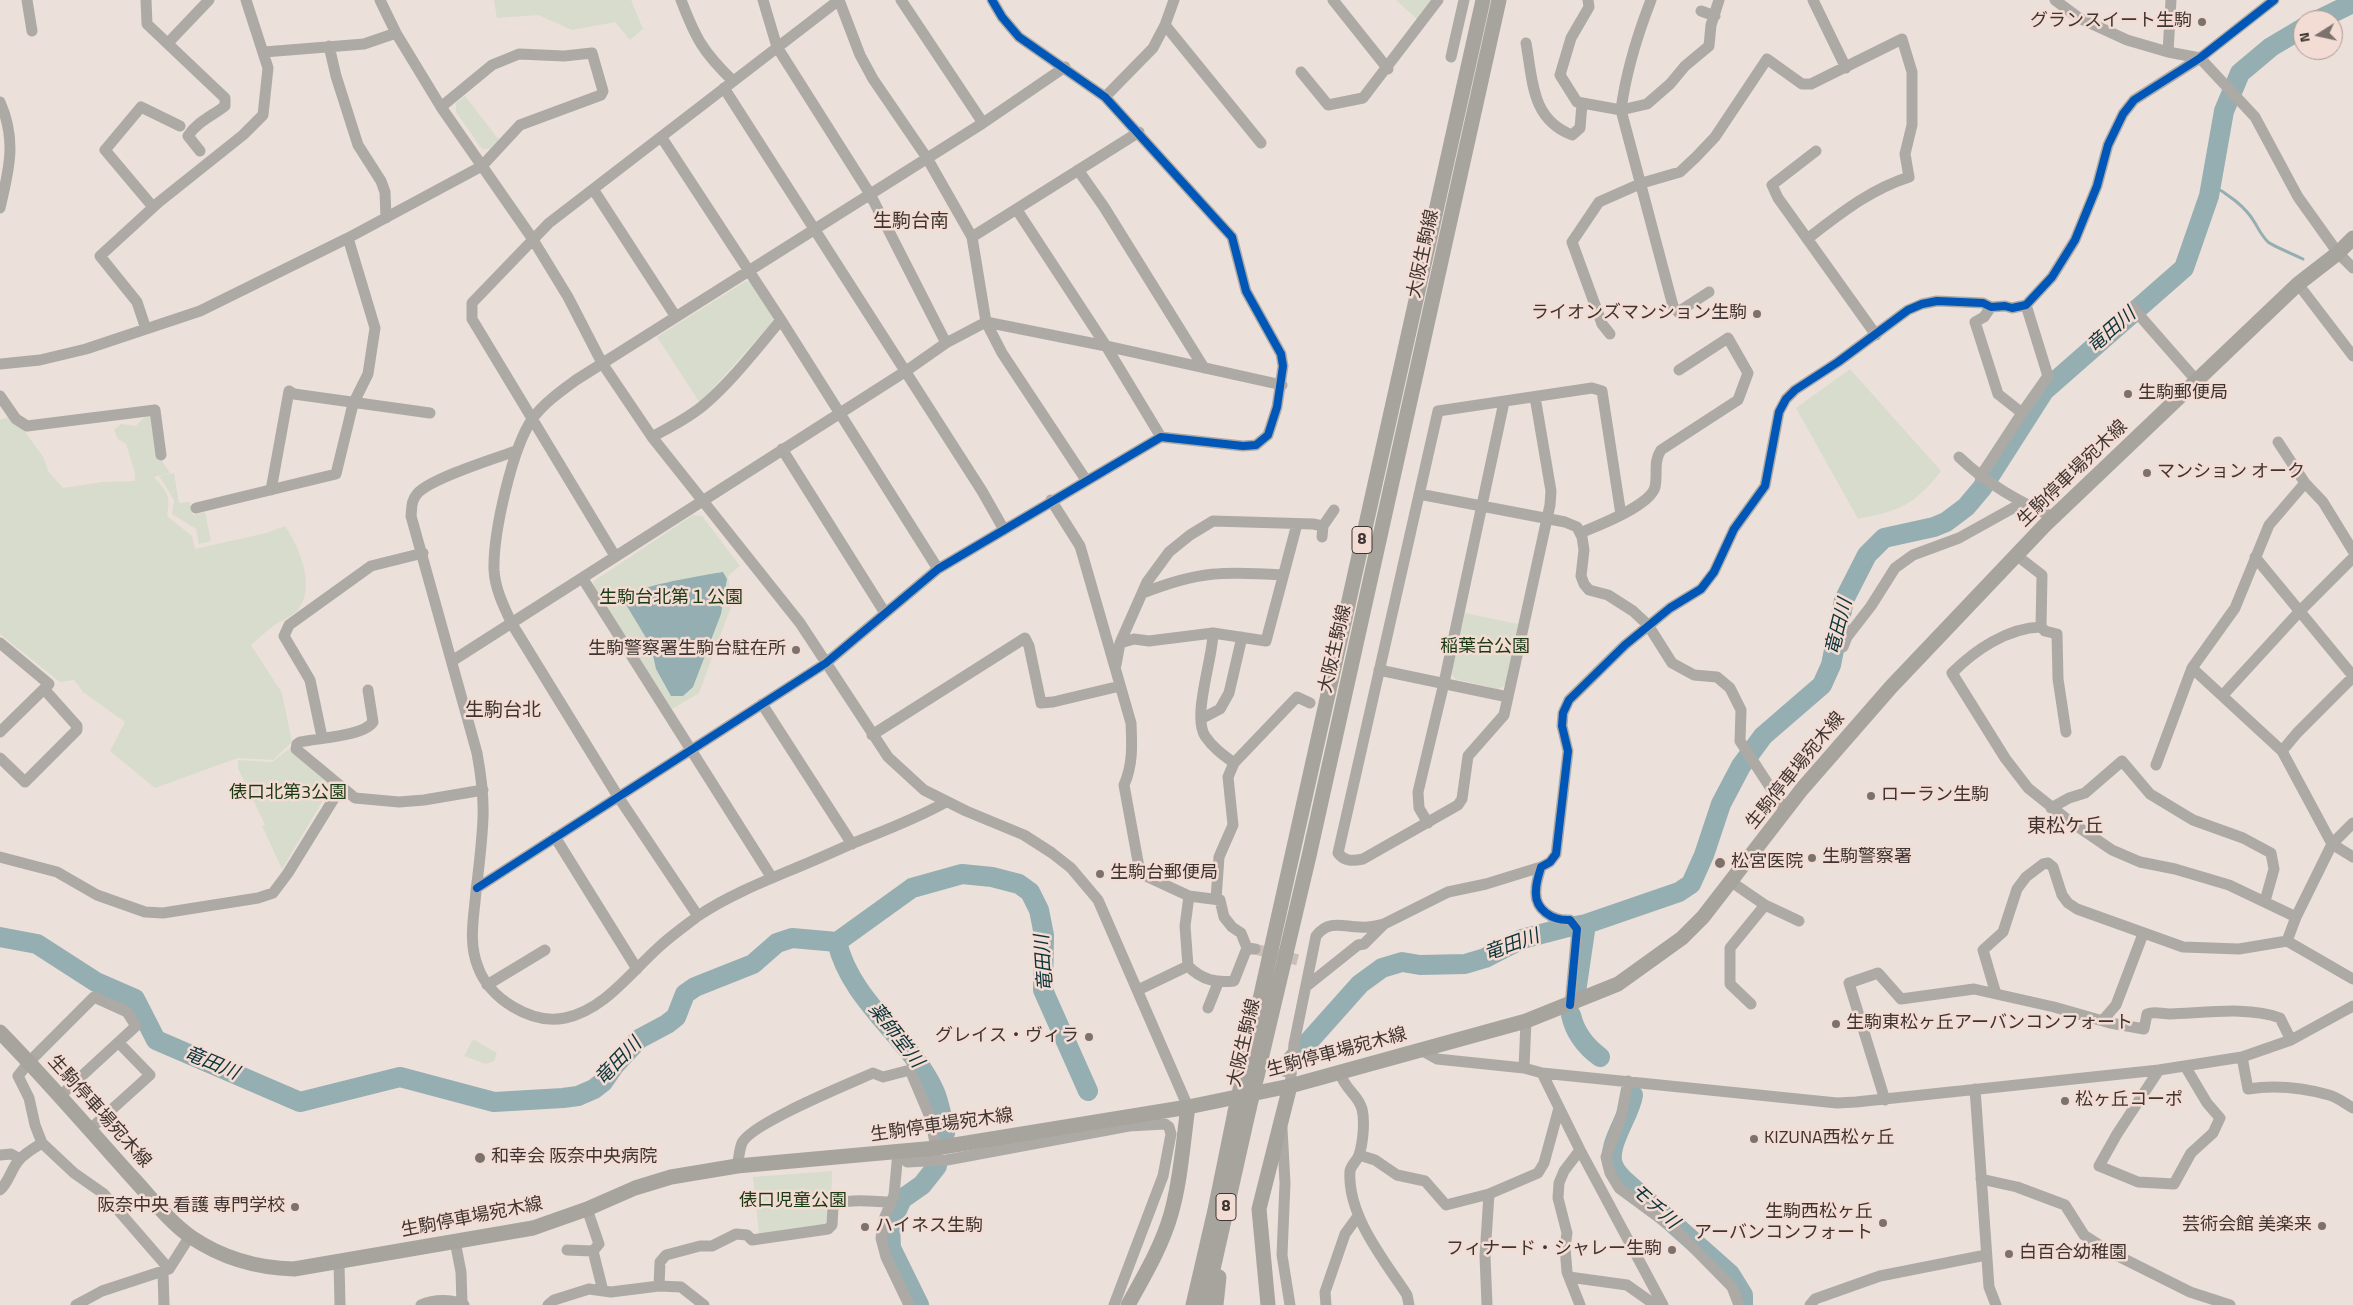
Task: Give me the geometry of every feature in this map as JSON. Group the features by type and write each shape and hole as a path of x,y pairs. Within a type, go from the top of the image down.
{"main road":[{"name":"大阪生駒線","path":"1204,1305 1220,1211 1483,0"},
{"name":"大阪生駒線","path":"1249,1078 1325,788 1499,0"},
{"name":"生駒停車場宛木線","path":"0,1032 60,1096 173,1223 190,1236 230,1257 254,1266 294,1269 533,1228 587,1209 635,1188 671,1177 737,1166 903,1157 936,1148 1188,1107 1290,1086 1526,1021 1570,1005 1618,984 1656,959 1682,938 1703,916 1747,862 1785,810 1897,680 2016,555 2053,517 2298,284 2338,253 2353,238"},
{"path":"1268,1305 1259,1209 1290,1086"},
{"path":"1128,1305 1151,1263 1171,1215 1178,1184 1188,1107"},
{"name":"大阪生駒線","path":"1193,1305 1220,1211"},
{"path":"1184,1305 1220,1211"},
{"path":"1216,1305 1220,1211"}],"street":[{"path":"27,0 32,31"},
{"path":"146,0 148,24 225,98 225,106 210,118 196,124 188,136 200,151"},
{"path":"168,43 209,0"},
{"path":"146,329 137,302 100,256 153,208 243,134 263,115 268,68 246,0"},
{"path":"380,0 396,33 441,107 532,238 568,297 602,363 652,437 800,624 888,758 924,790 946,802 1024,835 1071,868 1098,900 1188,1107"},
{"path":"681,0 698,42 729,85 763,147 813,229 982,491 1003,528"},
{"path":"763,0 778,47 870,194 946,343"},
{"path":"615,556 538,432 533,418 472,319 472,303 532,238 549,223 662,138 839,0 860,55 873,79 927,158 972,237 986,322 1002,353 1086,480"},
{"path":"901,0 983,123"},
{"path":"477,888 826,663 938,569 1003,528 1161,436 1243,446 1256,444 1268,435 1282,385 1283,366 1281,354 1246,292 1232,237 1139,132 1105,97 1020,37 1006,23 992,0"},
{"path":"1105,97 1153,48 1165,25 1174,0"},
{"path":"1333,0 1388,69"},
{"path":"1301,72 1328,105 1363,98 1388,69 1438,0"},
{"path":"1451,57 1464,0"},
{"path":"1588,0 1589,7 1571,38 1560,75 1576,102 1621,110 1647,104 1670,84 1684,66 1709,46 1711,25 1719,0"},
{"path":"1651,0 1634,43 1625,79 1621,110 1642,183 1673,306 1678,312 1708,292"},
{"path":"1813,0 1846,68"},
{"path":"2055,0 2079,18 2127,40 2168,52 2200,58 2255,117 2298,197 2338,253 2353,268"},
{"path":"2168,52 2171,0"},
{"path":"1290,1086 1294,1044 1308,985 1310,962 1316,936 1320,931 1340,924 1364,928 1384,924 1448,892 1486,884 1541,867 1550,862 1556,854 1568,752 1562,726 1563,713 1569,700 1648,625 1700,589 1714,572 1734,529 1766,486 1779,412 1795,390 1876,335 1908,310 1922,304 1937,301 1983,303 1991,307 2005,306 2012,308 2026,305 2052,277 2075,240 2097,186 2108,145 2123,114 2140,95 2200,58 2274,0"},
{"path":"1702,11 1715,16"},
{"path":"1165,25 1261,143"},
{"path":"264,52 364,44 396,33"},
{"path":"1610,334 1602,324 1572,242 1599,202 1642,183 1680,172 1715,136 1767,59 1802,84 1811,84 1902,39 1912,72 1912,125 1905,154 1909,177 1884,185 1807,239"},
{"path":"1526,43 1537,101 1542,113 1550,123 1572,135 1580,128 1582,104"},
{"path":"329,46 336,76 358,145 381,181 385,192 386,218"},
{"path":"0,364 63,356 200,311 348,238 482,166 520,125 602,96 604,91 592,53 564,56 520,54 492,65 441,107"},
{"path":"698,916 619,798 512,624 496,586 494,569 499,524 516,452 533,418 569,385 983,123 1065,68"},
{"path":"0,102 10,132 9,169 0,208"},
{"path":"153,208 105,150 141,107 180,126"},
{"path":"972,237 1139,132"},
{"path":"662,138 781,320 938,569"},
{"path":"1816,151 1772,185 1778,198 1876,335"},
{"path":"1078,170 1114,222 1204,368"},
{"path":"593,189 676,317"},
{"path":"1017,210 1106,346 1161,436"},
{"path":"196,508 336,474 353,404 368,374 375,328 348,238"},
{"path":"2298,284 2353,356"},
{"path":"1981,477 2048,376 2026,305"},
{"path":"1991,307 1984,317 1975,322 1998,394 2022,413"},
{"path":"2132,308 2196,380"},
{"path":"652,437 679,422 705,404 739,369 781,320"},
{"path":"452,661 703,502 782,449 906,372 946,343 986,322 1106,346 1282,385"},
{"path":"1580,533 1621,515 1648,496 1654,489 1656,458 1662,450 1738,400 1748,373 1728,338 1679,370"},
{"path":"1535,397 1551,491 1548,519 1504,716 1468,756 1462,799 1458,804 1363,859 1352,861 1342,858 1338,853 1438,411 1592,388 1602,391 1621,515"},
{"path":"271,490 289,391 294,394 353,404 430,413"},
{"path":"0,396 16,420 27,426 155,410 161,455"},
{"path":"1428,823 1419,808 1418,792 1444,683 1504,402"},
{"path":"2278,442 2305,483 2323,502 2353,551"},
{"path":"782,449 885,613"},
{"path":"516,452 436,482 418,492 412,502 412,516 476,753 483,790 483,819 472,947 477,967 487,985 507,1004 522,1012 549,1019 563,1019 578,1014 602,1001 660,947 698,916 720,903 772,878 895,827 946,802"},
{"path":"1959,457 1992,485 2022,503 2053,517"},
{"path":"2156,765 2192,668 2235,608 2269,525 2305,483"},
{"path":"1419,494 1572,524 1580,533 1584,542 1581,576 1589,590 1608,595 1626,605 1648,625 1672,663 1694,675 1717,677 1730,688 1741,710 1740,741 1785,810"},
{"path":"1051,500 1080,546 1131,723 1133,749 1124,785 1124,794 1139,866 1148,877 1189,896 1220,900 1224,917 1232,927 1241,933 1251,948 1234,981 1218,983 1197,975 1188,966 1185,926 1189,896"},
{"path":"1843,647 1847,637 1871,606 1895,568 1913,555 1959,538 2022,503"},
{"path":"1115,668 1120,643 1154,572 1169,552 1190,535 1213,521 1297,524 1323,532 1334,510"},
{"path":"1120,643 1134,638 1149,640 1213,633 1266,641 1297,524"},
{"path":"322,737 310,680 284,636 289,625 371,566 423,553"},
{"path":"2016,555 2042,575 2041,628"},
{"path":"2255,557 2353,676 2282,751"},
{"path":"2223,696 2299,612 2353,558"},
{"path":"1143,593 1173,581 1211,573 1234,571 1283,575"},
{"path":"583,579 772,878"},
{"path":"2066,732 2058,679 2057,634 2041,628 2024,628 2010,633 1970,654 1952,673 2005,758 2028,788 2051,808 2112,850 2140,862 2175,869 2229,885 2296,917"},
{"path":"1213,633 1202,698 1201,719 1204,735 1216,751 1234,763"},
{"path":"1201,719 1220,709 1229,693 1242,637"},
{"path":"872,735 1025,638 1029,646 1041,703 1053,702 1120,686"},
{"path":"0,643 49,684 2,725"},
{"path":"2192,668 2282,751 2332,844 2353,857"},
{"path":"1379,670 1508,697"},
{"path":"0,758 25,782 77,730 78,726 44,689"},
{"path":"368,690 373,722 369,728 351,734 322,737 300,742 296,744 296,749 355,798 399,802 424,800 483,790"},
{"path":"1216,899 1219,857 1233,825 1228,777 1234,763 1298,697 1310,703"},
{"path":"762,704 852,844"},
{"path":"2051,808 2069,798 2085,793 2122,761 2150,784 2150,794 2193,820 2243,838 2271,853 2274,869 2265,901"},
{"path":"0,857 57,872 97,895 145,912 163,912 258,898 274,893 341,786"},
{"path":"2288,941 2296,917 2332,844 2353,823"},
{"path":"555,837 636,969"},
{"path":"1996,994 1983,950 2003,932 2017,889 2026,877 2043,864 2048,863 2053,866 2062,895 2068,904 2143,934 2183,947 2239,949 2288,941 2353,978"},
{"path":"1541,867 1535,892 1540,906 1544,912 1553,918 1570,920 1577,929 1570,1005"},
{"path":"1730,881 1765,905 1799,921"},
{"path":"1750,1004 1730,984 1730,948 1765,905"},
{"path":"1308,985 1358,945 1364,944 1384,924"},
{"path":"2103,1020 2116,1005 2143,934"},
{"path":"487,985 545,950"},
{"path":"1298,960 1310,962"},
{"path":"1138,990 1188,966"},
{"path":"1885,1100 1850,982 1881,973 1901,999 1974,988 2110,1023 2144,1029 2147,1014 2151,1012 2168,1014 2228,1011 2273,1015 2280,1018 2291,1040"},
{"path":"1208,1008 1218,983"},
{"path":"60,1096 136,1026 127,1012 94,998 29,1062 18,1076 29,1098 35,1125 42,1143 74,1173 104,1194 166,1271"},
{"path":"1421,1050 1437,1059 1524,1068 1542,1073 1837,1103 1885,1100 2159,1070 2242,1057 2291,1040 2353,1006"},
{"path":"1524,1068 1526,1021"},
{"path":"89,1130 150,1075 119,1043"},
{"path":"2242,1057 2248,1089 2263,1087 2285,1088 2330,1095 2353,1108"},
{"path":"2159,1070 2117,1134 2099,1166 2138,1182 2174,1184 2191,1153 2213,1133 2220,1118 2207,1103 2185,1066"},
{"path":"737,1166 742,1143 760,1126 782,1114 873,1073 883,1077 910,1070 930,1117 936,1148"},
{"path":"1340,1073 1343,1084 1357,1099 1362,1110 1359,1155 1350,1168 1350,1188 1358,1216 1407,1295 1409,1305"},
{"path":"1542,1073 1580,1150 1663,1305"},
{"path":"1628,1081 1621,1118 1606,1157 1615,1182 1626,1194 1676,1230 1732,1287 1739,1305"},
{"path":"1975,1089 1989,1287 1996,1305"},
{"path":"1359,1155 1375,1160 1397,1175 1425,1181 1446,1205 1488,1194 1538,1173 1544,1163 1559,1108"},
{"path":"1282,1119 1285,1183 1282,1255 1290,1305"},
{"path":"909,1305 883,1249 882,1238 884,1219 894,1195 903,1157 947,1160 1129,1126 1165,1124 1169,1127 1171,1134 1164,1176 1114,1305"},
{"path":"0,1190 20,1159 42,1143"},
{"path":"1580,1150 1564,1172 1558,1191 1567,1233 1565,1247 1569,1277 1580,1305"},
{"path":"0,1155 11,1154 20,1159"},
{"path":"1981,1179 2017,1187 2065,1205 2084,1235 2110,1252 2190,1292 2230,1305"},
{"path":"1488,1194 1485,1263 1488,1305"},
{"path":"1467,1200 1487,1214"},
{"path":"659,1286 660,1262 666,1255 700,1246 712,1246 736,1234 747,1235 752,1240 828,1229 832,1226 833,1207 839,1203 847,1201 890,1202"},
{"path":"587,1209 599,1244 593,1251"},
{"path":"1326,1305 1325,1292 1345,1234 1358,1216"},
{"path":"164,1305 166,1271 190,1236"},
{"path":"421,1305 438,1301 463,1304 461,1272 455,1241"},
{"path":"567,1250 593,1251"},
{"path":"593,1251 603,1291"},
{"path":"1810,1305 1815,1299 1880,1276 1986,1255"},
{"path":"339,1262 340,1305"},
{"path":"76,1305 102,1292 166,1271"},
{"path":"1569,1277 1627,1285 1651,1302 1663,1305"},
{"path":"548,1305 554,1300 583,1290 611,1292 659,1286 681,1287 704,1305"}],"green space":[{"path":"494,0 631,0 643,29 630,40 615,22 572,30 538,15 497,18"},
{"path":"1396,0 1432,0 1418,20"},
{"path":"465,96 499,140 491,149 482,149 456,112 456,103"},
{"path":"746,281 751,282 773,317 773,321 700,403 657,337"},
{"path":"1850,369 1941,471 1922,492 1905,505 1885,513 1858,519 1796,408"},
{"path":"152,416 158,455 170,473 154,477 167,495 167,516 192,536 195,549 266,533 285,526 300,555 306,576 304,597 298,610 272,627 251,645 282,693 292,742 273,760 238,758 155,788 110,751 125,722 83,692 74,680 60,682 0,634 0,420 8,417 25,432 44,458 48,471 63,488 102,482 135,481 135,473 126,444 118,439 114,430 121,424 136,426 143,418"},
{"path":"174,473 179,503 190,502 193,515 205,512 211,541 199,544 196,529 172,514 174,500 159,476"},
{"name":"生駒台北第１公園","path":"693,515 702,516 740,566 728,576 732,604 699,693 672,709 593,586 594,581"},
{"name":"稲葉台公園","path":"1465,613 1518,624 1506,685 1498,689 1455,679 1451,672"},
{"name":"俵口北第3公園","path":"289,749 332,785 282,869 262,826 265,825 238,768 238,760 272,762"},
{"path":"473,1039 497,1053 494,1061 486,1064 464,1056"},
{"name":"俵口児童公園","path":"832,1171 831,1223 759,1234 753,1177"}],"water":[{"path":"723,572 727,579 721,614 693,687 683,696 671,696 656,669 651,646 622,598 628,594 653,586"}],"waterway":[{"name":"竜田川","path":"2339,10 2353,3"},
{"name":"竜田川","path":"1286,1067 1360,984 1382,968 1402,962 1420,965 1465,964 1485,958 1522,939 1586,924 1679,892 1691,884 1704,855 1721,804 1741,766 1763,736 1822,685 1831,665 1844,600 1867,555 1884,538 1934,527 1946,522 1966,507 1982,488 2044,391 2184,268 2209,196 2224,111 2240,73 2271,47 2293,34"},
{"path":"2211,185 2230,196 2241,206 2268,242 2303,259"},
{"name":"竜田川","path":"0,937 37,944 96,982 135,999 156,1040 300,1102 400,1077 494,1102 563,1098 578,1096 594,1089 603,1082 614,1066 639,1039 676,1017 685,994 695,987 753,964 777,943 792,938 837,942 912,888 962,874 992,877 1019,884 1030,892 1039,910 1044,935 1043,990 1088,1091"},
{"name":"モチ川","path":"1576,992 1586,924"},
{"name":"薬師堂川","path":"837,942 844,963 854,982 909,1051 933,1088 939,1104 945,1133"},
{"name":"モチ川","path":"1571,1015 1581,1039 1600,1057"},
{"name":"モチ川","path":"1633,1095 1612,1151 1615,1169 1624,1180 1730,1274 1743,1295 1743,1305"},
{"name":"薬師堂川","path":"919,1305 891,1248 890,1226 902,1199 922,1185 937,1166"}],"tunnel":[{"path":"1255,949 1298,960"}],"cycle path":[{"path":"477,888 826,663 938,569 1161,437 1243,446 1256,445 1268,435 1277,407 1283,366 1281,354 1246,291 1232,237 1105,97 1019,37 1002,17 992,0"},
{"path":"1570,1005 1577,929 1570,920 1557,919 1546,913 1541,909 1536,897 1537,881 1541,867 1550,862 1556,854 1568,751 1562,726 1563,713 1569,700 1625,645 1670,608 1701,589 1714,572 1734,529 1765,486 1779,412 1786,399 1795,390 1838,362 1908,310 1922,304 1937,301 1983,303 1991,307 2005,306 2012,308 2026,305 2052,277 2075,240 2097,186 2108,145 2123,114 2134,100 2200,58 2274,0"}],"place":[{"name":"グランスイート生駒","path":"2202,22"},
{"name":"ライオンズマンション生駒","path":"1757,314"},
{"name":"生駒郵便局","path":"2128,394"},
{"name":"マンション オーク","path":"2147,473"},
{"name":"生駒警察署生駒台駐在所","path":"796,650"},
{"name":"ローラン生駒","path":"1871,796"},
{"name":"生駒警察署","path":"1812,858"},
{"name":"松宮医院","path":"1720,863"},
{"name":"生駒台郵便局","path":"1100,874"},
{"name":"生駒東松ヶ丘アーバンコンフォート","path":"1836,1024"},
{"name":"グレイス・ヴィラ","path":"1089,1037"},
{"name":"松ヶ丘コーポ","path":"2065,1101"},
{"name":"KIZUNA西松ヶ丘","path":"1754,1139"},
{"name":"和幸会 阪奈中央病院","path":"480,1158"},
{"name":"阪奈中央 看護 専門学校","path":"295,1207"},
{"name":"生駒西松ヶ丘 アーバンコンフォート","path":"1883,1223"},
{"name":"芸術会館 美楽来","path":"2322,1226"},
{"name":"ハイネス生駒","path":"865,1227"},
{"name":"フィナード・シャレー生駒","path":"1672,1250"},
{"name":"白百合幼稚園","path":"2009,1254"}],"district":[{"name":"生駒台南","path":"911,222"},
{"name":"生駒台北","path":"503,711"},
{"name":"東松ケ丘","path":"2065,827"}]}
